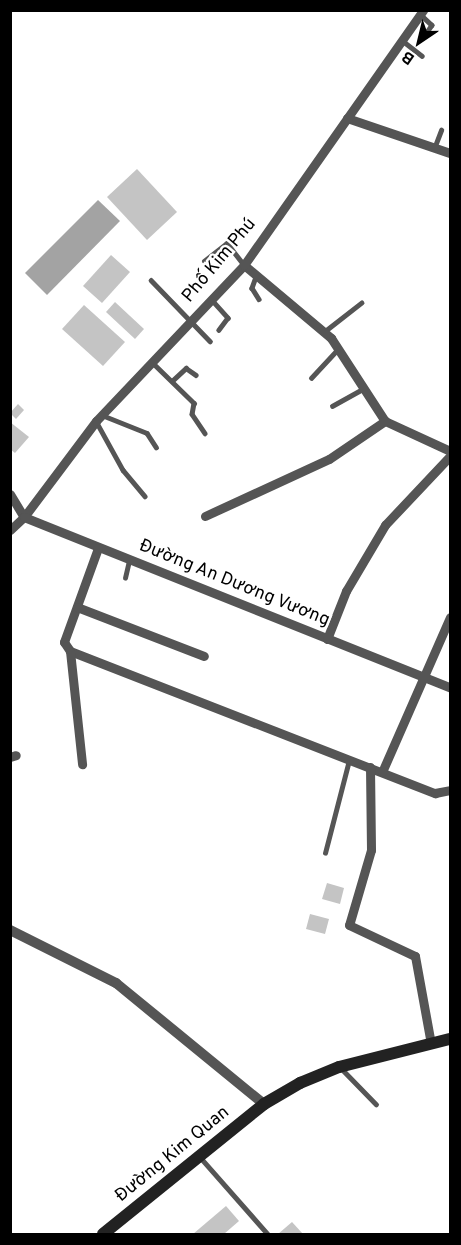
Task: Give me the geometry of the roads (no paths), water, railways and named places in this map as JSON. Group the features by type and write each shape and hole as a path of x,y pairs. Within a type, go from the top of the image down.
{"main road":[{"name":"Đường Kim Quan","path":"103,1234 264,1104 339,1066 450,1039"}],"street":[{"name":"Phố Kim Phú","path":"24,517 99,418 244,265 422,12"},
{"path":"347,118 435,146 450,153"},
{"path":"244,265 325,331 386,421 450,451"},
{"path":"205,516 329,459 386,421"},
{"path":"327,639 346,591 386,525 450,456"},
{"path":"10,494 24,517 10,530"},
{"name":"Đường An Dương Vương","path":"24,517 450,687"},
{"path":"82,764 70,651 64,642 98,548"},
{"path":"76,607 204,656"},
{"path":"382,772 450,616"},
{"path":"70,651 435,793 450,790"},
{"path":"370,767 371,850 349,925 415,956 431,1044"},
{"path":"10,930 116,983 264,1104"}],"lane":[{"path":"422,12 432,25 426,34"},
{"path":"402,40 422,56"},
{"path":"435,146 441,130"},
{"path":"204,261 227,243 244,265"},
{"path":"256,277 252,288 259,299"},
{"path":"151,280 210,341"},
{"path":"212,300 228,318 219,330"},
{"path":"325,331 361,303"},
{"path":"310,378 338,349"},
{"path":"152,362 194,404 192,414 205,433"},
{"path":"172,381 186,368 196,375"},
{"path":"332,406 363,389"},
{"path":"99,418 147,433 156,447"},
{"path":"99,418 123,470 145,496"},
{"path":"125,578 129,560"},
{"path":"326,853 349,759"},
{"path":"339,1066 376,1104"},
{"path":"200,1157 268,1234"}]}
